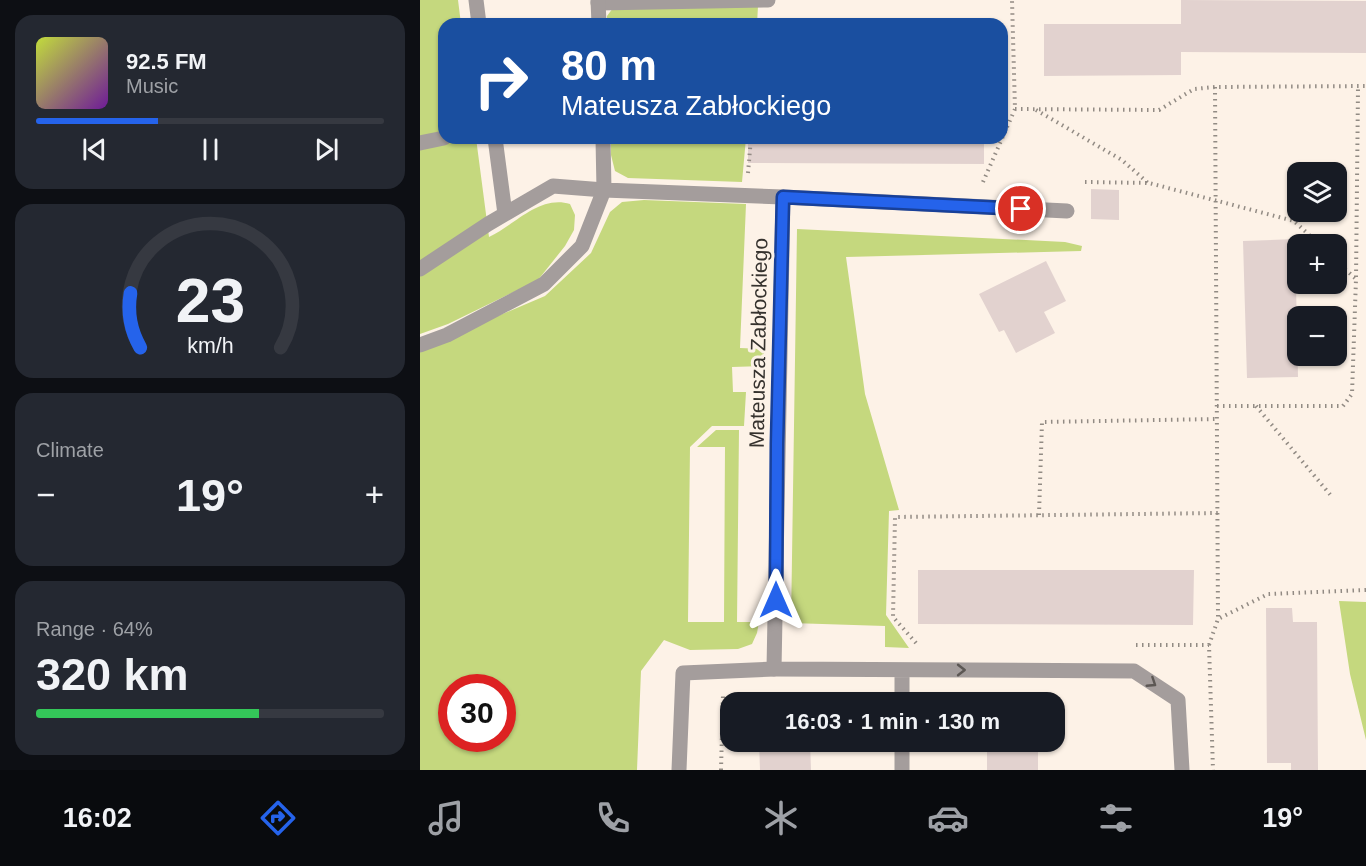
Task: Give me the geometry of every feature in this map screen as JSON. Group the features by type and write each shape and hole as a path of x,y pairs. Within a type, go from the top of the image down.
{"street":[{"path":"476,0 478,18"},
{"path":"599,18 598,1 768,0"},
{"path":"420,143 438,139"},
{"path":"496,144 505,214"},
{"path":"420,345 447,334 544,284 582,246 604,190 603,144"},
{"path":"420,269 553,186 1067,211"},
{"name":"Mateusza Zabłockiego","path":"774,669 783,197"},
{"path":"680,770 683,673 774,669 1134,671 1178,700 1182,770"},
{"path":"902,670 902,692"},
{"path":"902,752 902,770"}],"path":[{"path":"1008,125 1015,109 1012,0"},
{"path":"1015,109 1159,110 1194,89 1366,86"},
{"path":"1209,645 1218,619 1215,87"},
{"path":"1217,406 1343,406 1352,394 1358,87"},
{"path":"1035,109 1122,160 1149,183"},
{"path":"746,196 750,144"},
{"path":"982,184 1000,144"},
{"path":"1085,183 1149,183 1294,221 1308,234"},
{"path":"1347,271 1356,279"},
{"path":"1256,406 1333,498"},
{"path":"1039,515 1042,422 1217,419"},
{"path":"895,517 1218,513"},
{"path":"1218,619 1268,594 1366,590"},
{"path":"721,770 723,688"}],"green space":[{"path":"420,0 458,0 460,18 438,18 438,144 477,144 489,237 538,207 559,202 570,204 575,215 574,230 565,246 538,280 448,324 420,334"},
{"path":"758,6 757,18 607,18 613,8"},
{"path":"611,144 745,144 742,182 628,178 615,171"},
{"path":"644,200 746,204 740,348 764,349 764,366 732,367 733,392 746,392 744,426 712,426 690,447 688,622 724,622 725,447 697,447 716,430 739,430 737,622 759,622 757,633 752,644 738,649 690,650 664,640 641,671 637,770 420,770 420,349 545,296 591,253 610,212 622,202"},
{"path":"797,229 1065,242 1082,246 1081,251 846,257 865,394 899,510 889,511 886,615 909,648 885,647 885,626 791,623"},
{"path":"1339,601 1366,602 1366,740 1350,674"}],"building":[{"path":"1181,0 1366,1 1366,53 1181,52 1181,75 1044,76 1044,24 1181,24"},
{"path":"748,144 984,144 984,164 748,163"},
{"path":"1091,189 1119,190 1119,220 1091,219"},
{"path":"1287,239 1287,294 1296,294 1296,306 1287,306 1287,366 1298,366 1298,377 1247,378 1243,241"},
{"path":"1046,261 1066,301 1044,312 1055,333 1016,353 1004,330 999,332 979,294"},
{"path":"918,570 1194,570 1193,625 918,624"},
{"path":"1266,608 1292,608 1293,622 1317,622 1318,770 1291,770 1291,763 1267,763"},
{"path":"759,752 810,752 811,770 760,770"},
{"path":"987,752 1038,752 1038,770 987,770"}],"route":[{"path":"776,600 783,197 1021,209"}]}
